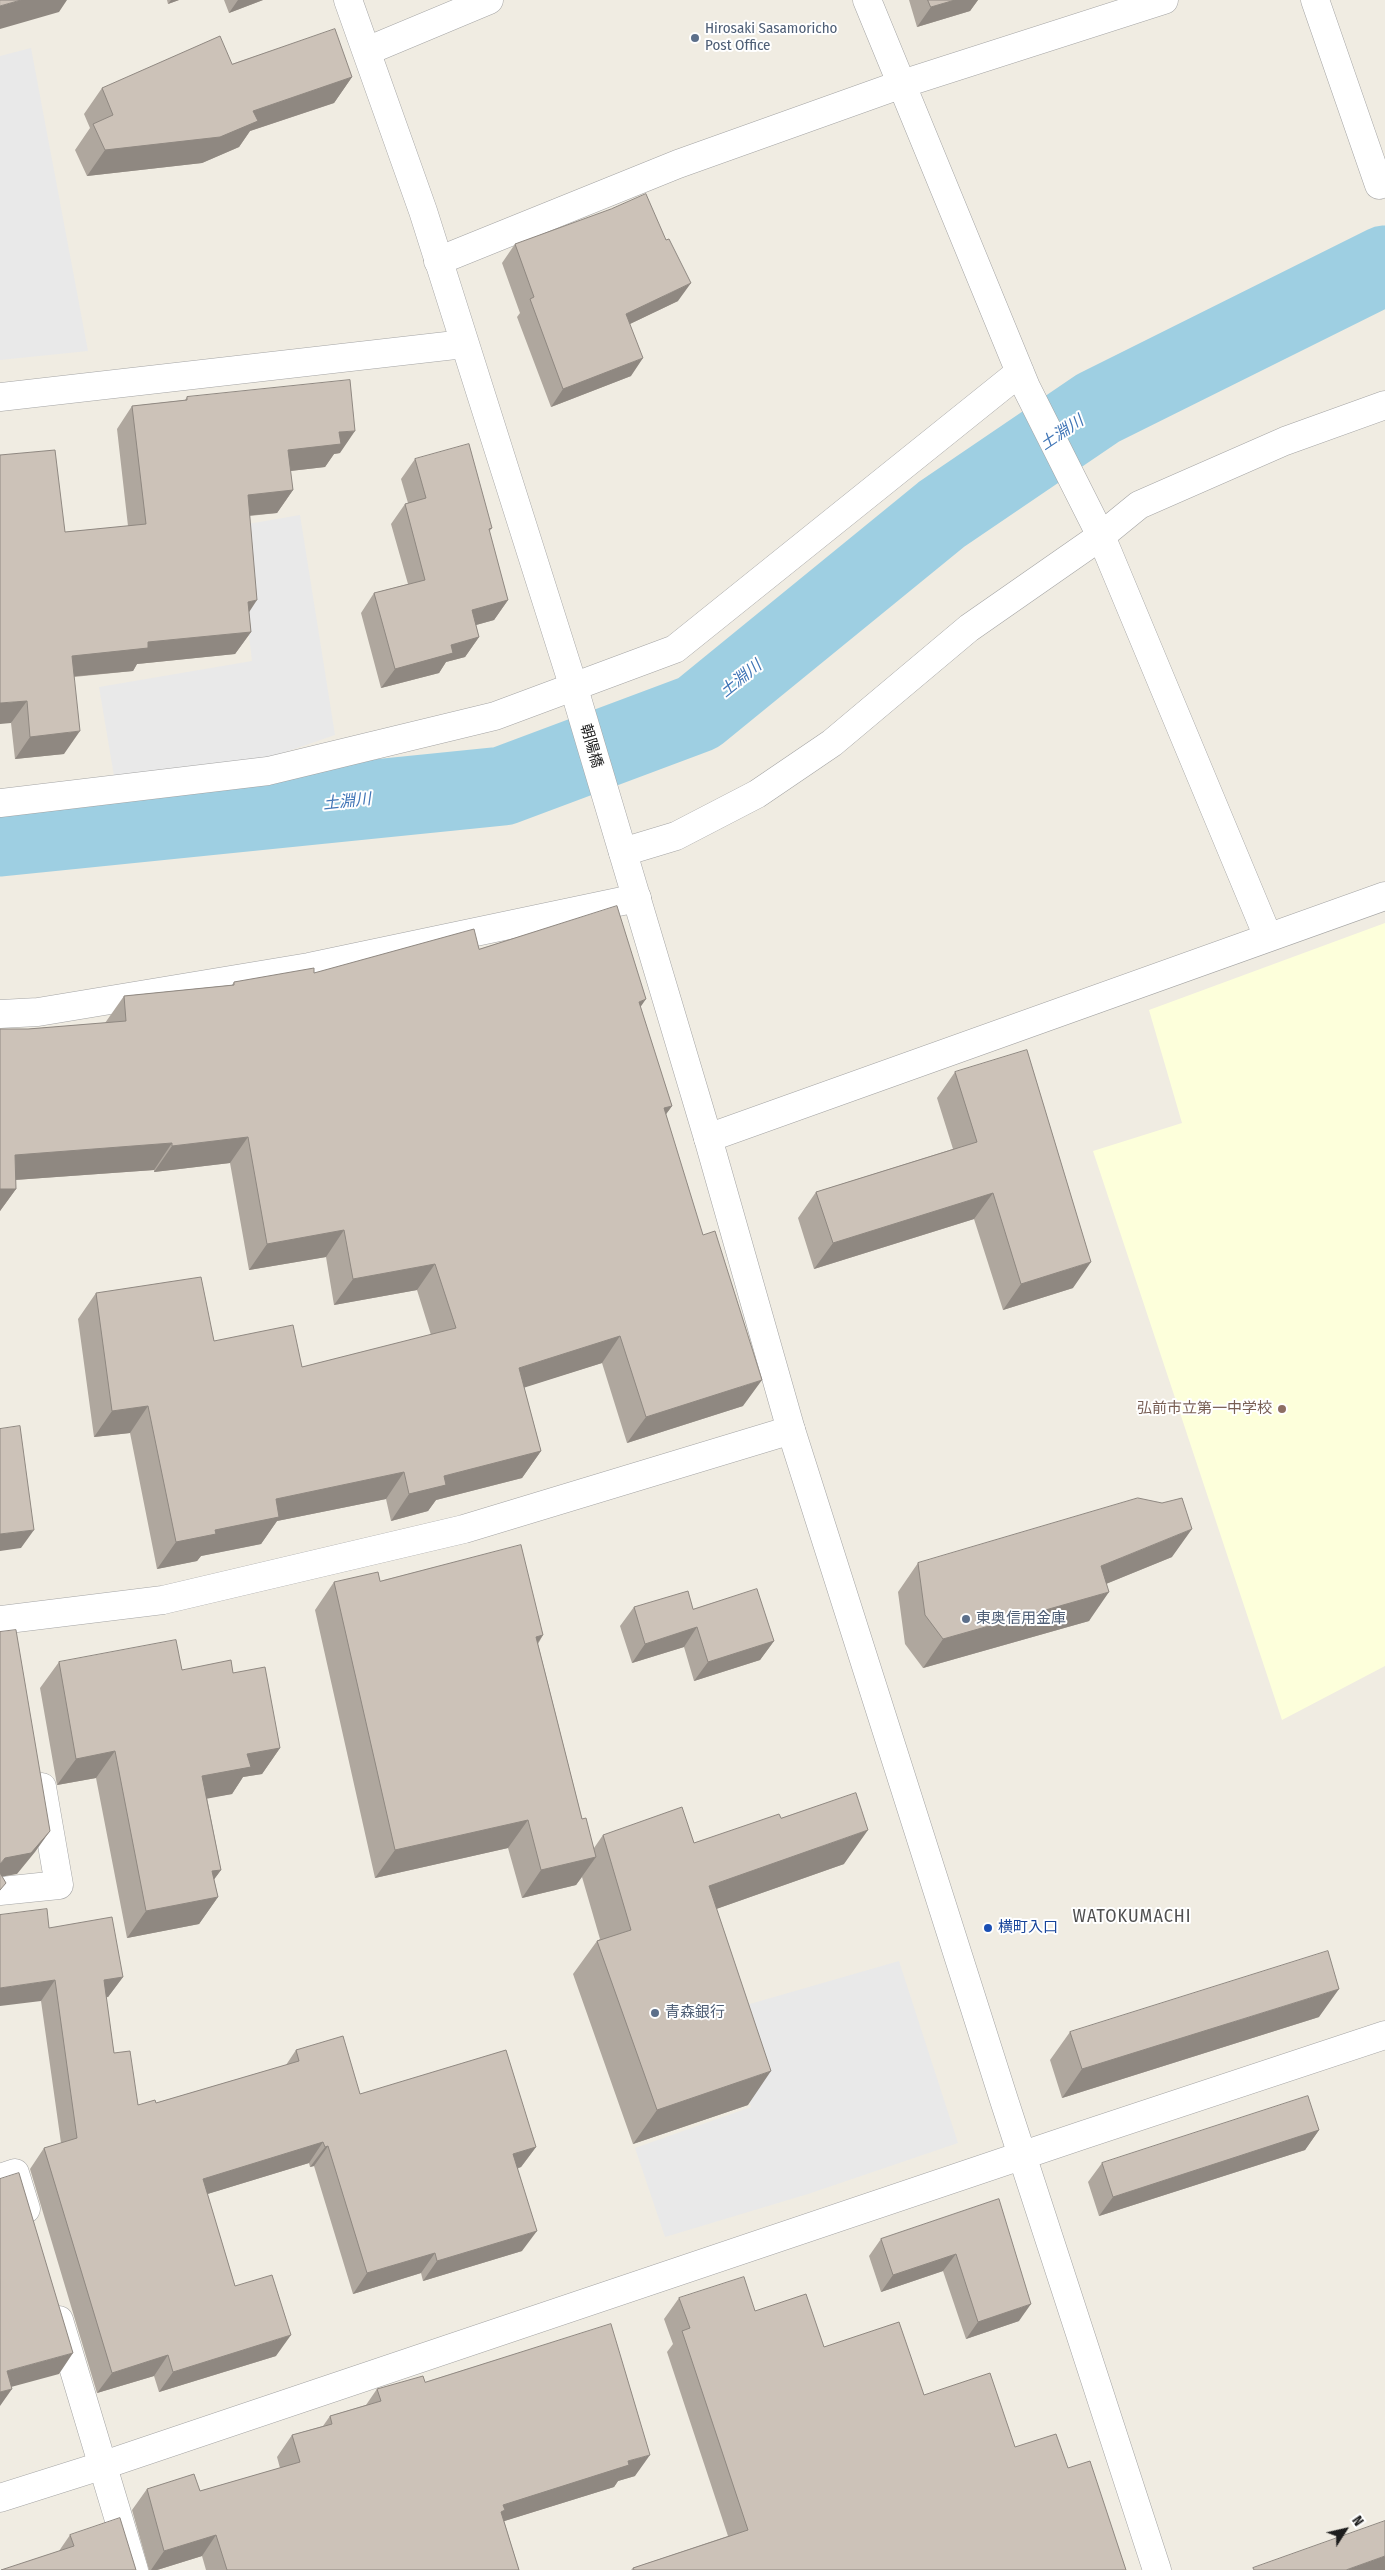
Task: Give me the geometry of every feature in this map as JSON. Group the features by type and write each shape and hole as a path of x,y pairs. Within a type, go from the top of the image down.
{"street":[{"name":"朝陽橋","path":"348,0 438,261 574,689 708,1138 791,1430 1158,2570"},
{"path":"367,51 489,0"},
{"path":"867,0 1023,379 1101,536 1268,937"},
{"path":"438,261 678,164 902,84 1164,0"},
{"path":"1315,0 1379,185"},
{"path":"0,397 464,344"},
{"path":"0,803 268,771 495,716 574,689 676,649 1023,379"},
{"path":"623,852 676,836 757,794 832,743 969,628 1101,536 1139,504 1285,441 1385,405"},
{"path":"708,1138 1385,896"},
{"path":"0,1014 38,1012 309,967 637,898"},
{"path":"17,1647 6,1619 163,1600 464,1529 791,1430"},
{"path":"0,1891 59,1885 37,1761"},
{"path":"0,2498 104,2465 1385,2035"},
{"path":"0,2178 15,2173 32,2230"},
{"path":"52,2296 134,2570"}],"shaded area":[{"path":"31,48 88,351 0,360 0,56"},
{"path":"300,515 335,735 268,758 114,776 99,687 252,661 236,526"},
{"name":"弘前市立第一中学校","path":"1385,923 1385,1666 1282,1720 1093,1151 1182,1123 1149,1010"},
{"path":"899,1961 958,2143 808,2194 665,2237 635,2148 751,2107 722,2012"}],"building":[{"path":"0,0 21,0 0,6"},
{"path":"928,0 955,0 931,7"},
{"path":"335,29 352,77 253,111 258,121 220,137 105,150 93,124 113,115 102,88 220,36 232,64"},
{"path":"646,194 666,240 669,239 691,283 626,314 643,358 563,389 530,299 534,297 515,244 611,209"},
{"path":"350,380 355,431 339,432 341,444 288,450 293,490 248,495 257,600 248,602 251,632 148,642 148,648 72,656 80,731 30,737 27,701 0,703 0,455 55,450 65,532 146,524 132,406 187,400 187,397"},
{"path":"469,444 492,528 489,529 508,600 472,610 479,637 451,645 453,653 395,669 374,593 425,580 405,504 426,498 415,459"},
{"path":"617,906 646,999 639,1002 672,1106 664,1108 703,1235 715,1231 762,1380 646,1417 620,1336 519,1368 541,1451 444,1476 446,1485 409,1494 404,1472 276,1499 279,1517 215,1530 216,1534 176,1542 148,1406 112,1411 96,1293 201,1277 214,1341 293,1325 302,1367 456,1328 435,1264 353,1279 344,1230 267,1244 248,1137 172,1146 172,1143 15,1155 16,1189 0,1189 0,1029 28,1029 126,1021 124,996 234,985 234,982 314,968 314,973 474,929 479,949"},
{"path":"1027,1050 1091,1262 1021,1284 993,1193 833,1243 816,1192 977,1142 955,1072"},
{"path":"20,1426 34,1530 0,1534 0,1429"},
{"path":"1138,1498 1162,1503 1182,1498 1192,1529 1101,1566 1109,1592 943,1639 925,1615 918,1563"},
{"path":"521,1545 543,1635 536,1637 582,1819 586,1818 596,1857 541,1870 528,1820 395,1850 334,1582 378,1572 380,1581"},
{"path":"757,1589 774,1641 708,1662 697,1627 645,1644 634,1607 688,1591 693,1609"},
{"path":"16,1630 50,1831 31,1853 5,1858 0,1864 0,1632"},
{"path":"176,1640 182,1670 231,1660 233,1673 265,1667 280,1748 247,1754 251,1767 202,1776 221,1870 212,1871 218,1897 146,1911 115,1751 76,1759 59,1662"},
{"path":"856,1793 868,1830 709,1886 771,2071 657,2110 597,1941 631,1930 603,1835 682,1807 694,1843 779,1814 781,1818"},
{"path":"0,1873 6,1883 0,1890"},
{"path":"47,1909 49,1928 112,1917 123,1977 104,1980 114,2053 130,2051 138,2105 155,2100 156,2103 299,2061 296,2050 343,2036 360,2094 506,2050 536,2147 513,2154 537,2231 437,2261 435,2253 367,2273 328,2146 325,2147 323,2142 203,2179 235,2286 272,2275 291,2335 173,2372 168,2355 112,2373 44,2148 77,2138 55,1980 0,1988 0,1915"},
{"path":"1328,1951 1339,1989 1082,2069 1070,2032"},
{"path":"1308,2096 1319,2130 1113,2197 1102,2163"},
{"path":"19,2173 73,2353 7,2371 12,2389 0,2392 0,2179"},
{"path":"999,2199 1031,2304 978,2322 956,2254 893,2275 881,2239"},
{"path":"744,2277 755,2311 806,2294 824,2347 899,2322 924,2395 990,2373 1015,2447 1056,2434 1068,2468 1090,2461 1126,2570 634,2570 633,2568 748,2530 682,2331 690,2328 679,2298"},
{"path":"611,2324 650,2455 628,2461 629,2465 503,2505 505,2510 501,2512 519,2570 227,2570 216,2535 164,2551 147,2489 194,2474 200,2491 300,2462 292,2435 332,2424 330,2416 381,2401 377,2389 423,2376 425,2382"},
{"path":"120,2518 136,2570 1,2570 74,2546 70,2535"},
{"path":"1385,2521 1385,2556 1346,2570 1254,2570 1253,2568"}],"waterway":[{"name":"土淵川","path":"0,837 503,786 698,713 942,514 1098,408 1385,265"}],"place":[{"name":"Hirosaki Sasamoricho Post Office","path":"695,38"},
{"name":"弘前市立第一中学校","path":"1282,1409"},
{"name":"東奥信用金庫","path":"966,1619"},
{"name":"横町入口","path":"988,1928"},
{"name":"青森銀行","path":"655,2013"}],"district":[{"name":"WATOKUMACHI","path":"1132,1917"}]}
